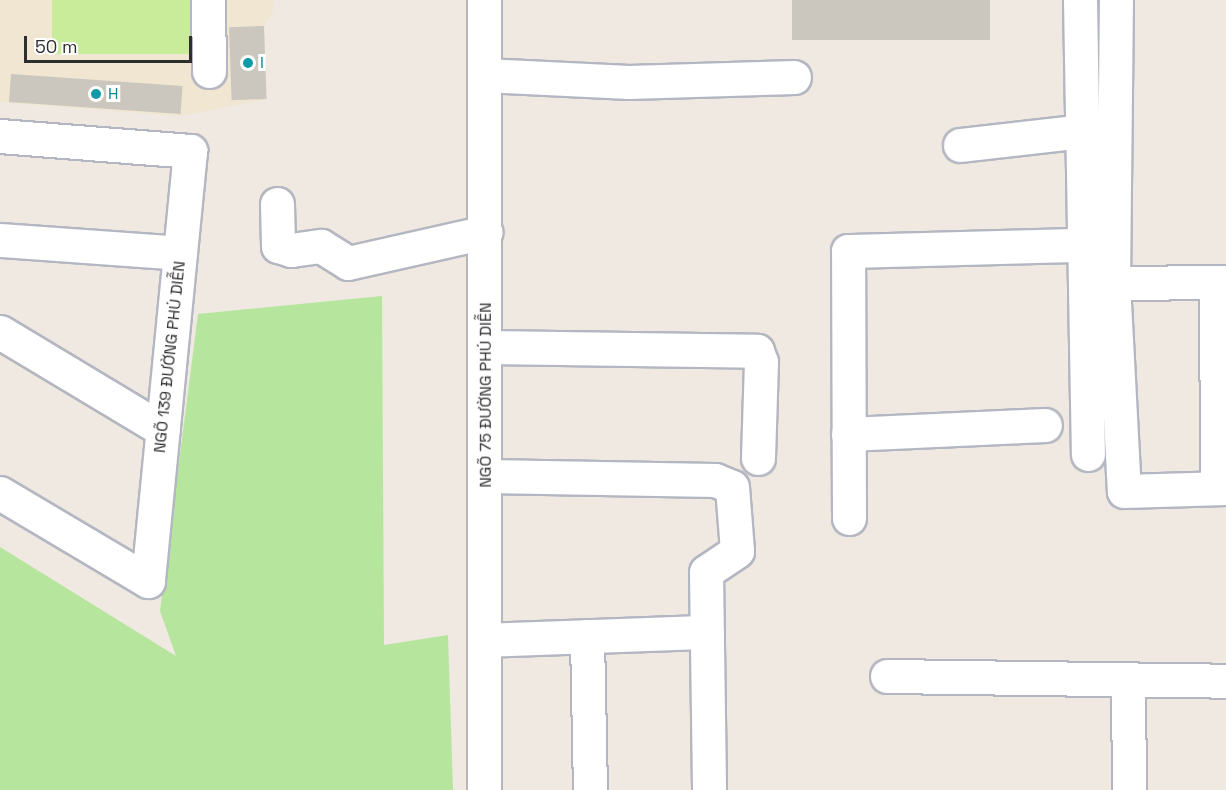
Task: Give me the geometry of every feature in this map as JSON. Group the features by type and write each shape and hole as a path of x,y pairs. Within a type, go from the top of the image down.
{"street":[{"path":"208,0 209,71"},
{"name":"NGÕ 75 ĐƯỜNG PHÚ DIỄN","path":"484,0 487,347 484,790"},
{"path":"1080,0 1088,454"},
{"path":"1113,283 1221,282 1222,488 1124,491 1113,283 1116,0"},
{"path":"484,75 629,82 794,77"},
{"path":"960,145 1083,131"},
{"name":"NGÕ 139 ĐƯỜNG PHÚ DIỄN","path":"0,136 190,151 148,581 0,492"},
{"path":"277,204 278,246 291,250 321,246 348,263 486,232"},
{"path":"0,240 180,253"},
{"path":"849,518 848,251 1084,245"},
{"path":"1,335 163,430"},
{"path":"487,347 757,351 761,362 758,458"},
{"path":"849,434 1045,425"},
{"path":"486,476 714,480 732,487 738,551 706,572 710,790"},
{"path":"485,640 707,632"},
{"path":"587,636 590,790"},
{"path":"887,676 1226,681"},
{"path":"1128,681 1128,790"}],"shaded area":[{"path":"0,0 274,0 273,11 264,26 267,99 181,116 0,102"}],"green space":[{"path":"52,0 195,0 195,54 52,54"},
{"path":"382,296 384,645 448,635 453,790 0,790 0,547 176,656 160,611 198,314"}],"building":[{"path":"792,0 990,0 990,40 792,40"},
{"name":"I","path":"264,26 267,99 232,100 229,27"},
{"name":"H","path":"11,74 183,86 181,114 9,102"}],"place":[{"name":"I","path":"248,63"},
{"name":"H","path":"96,94"}]}
